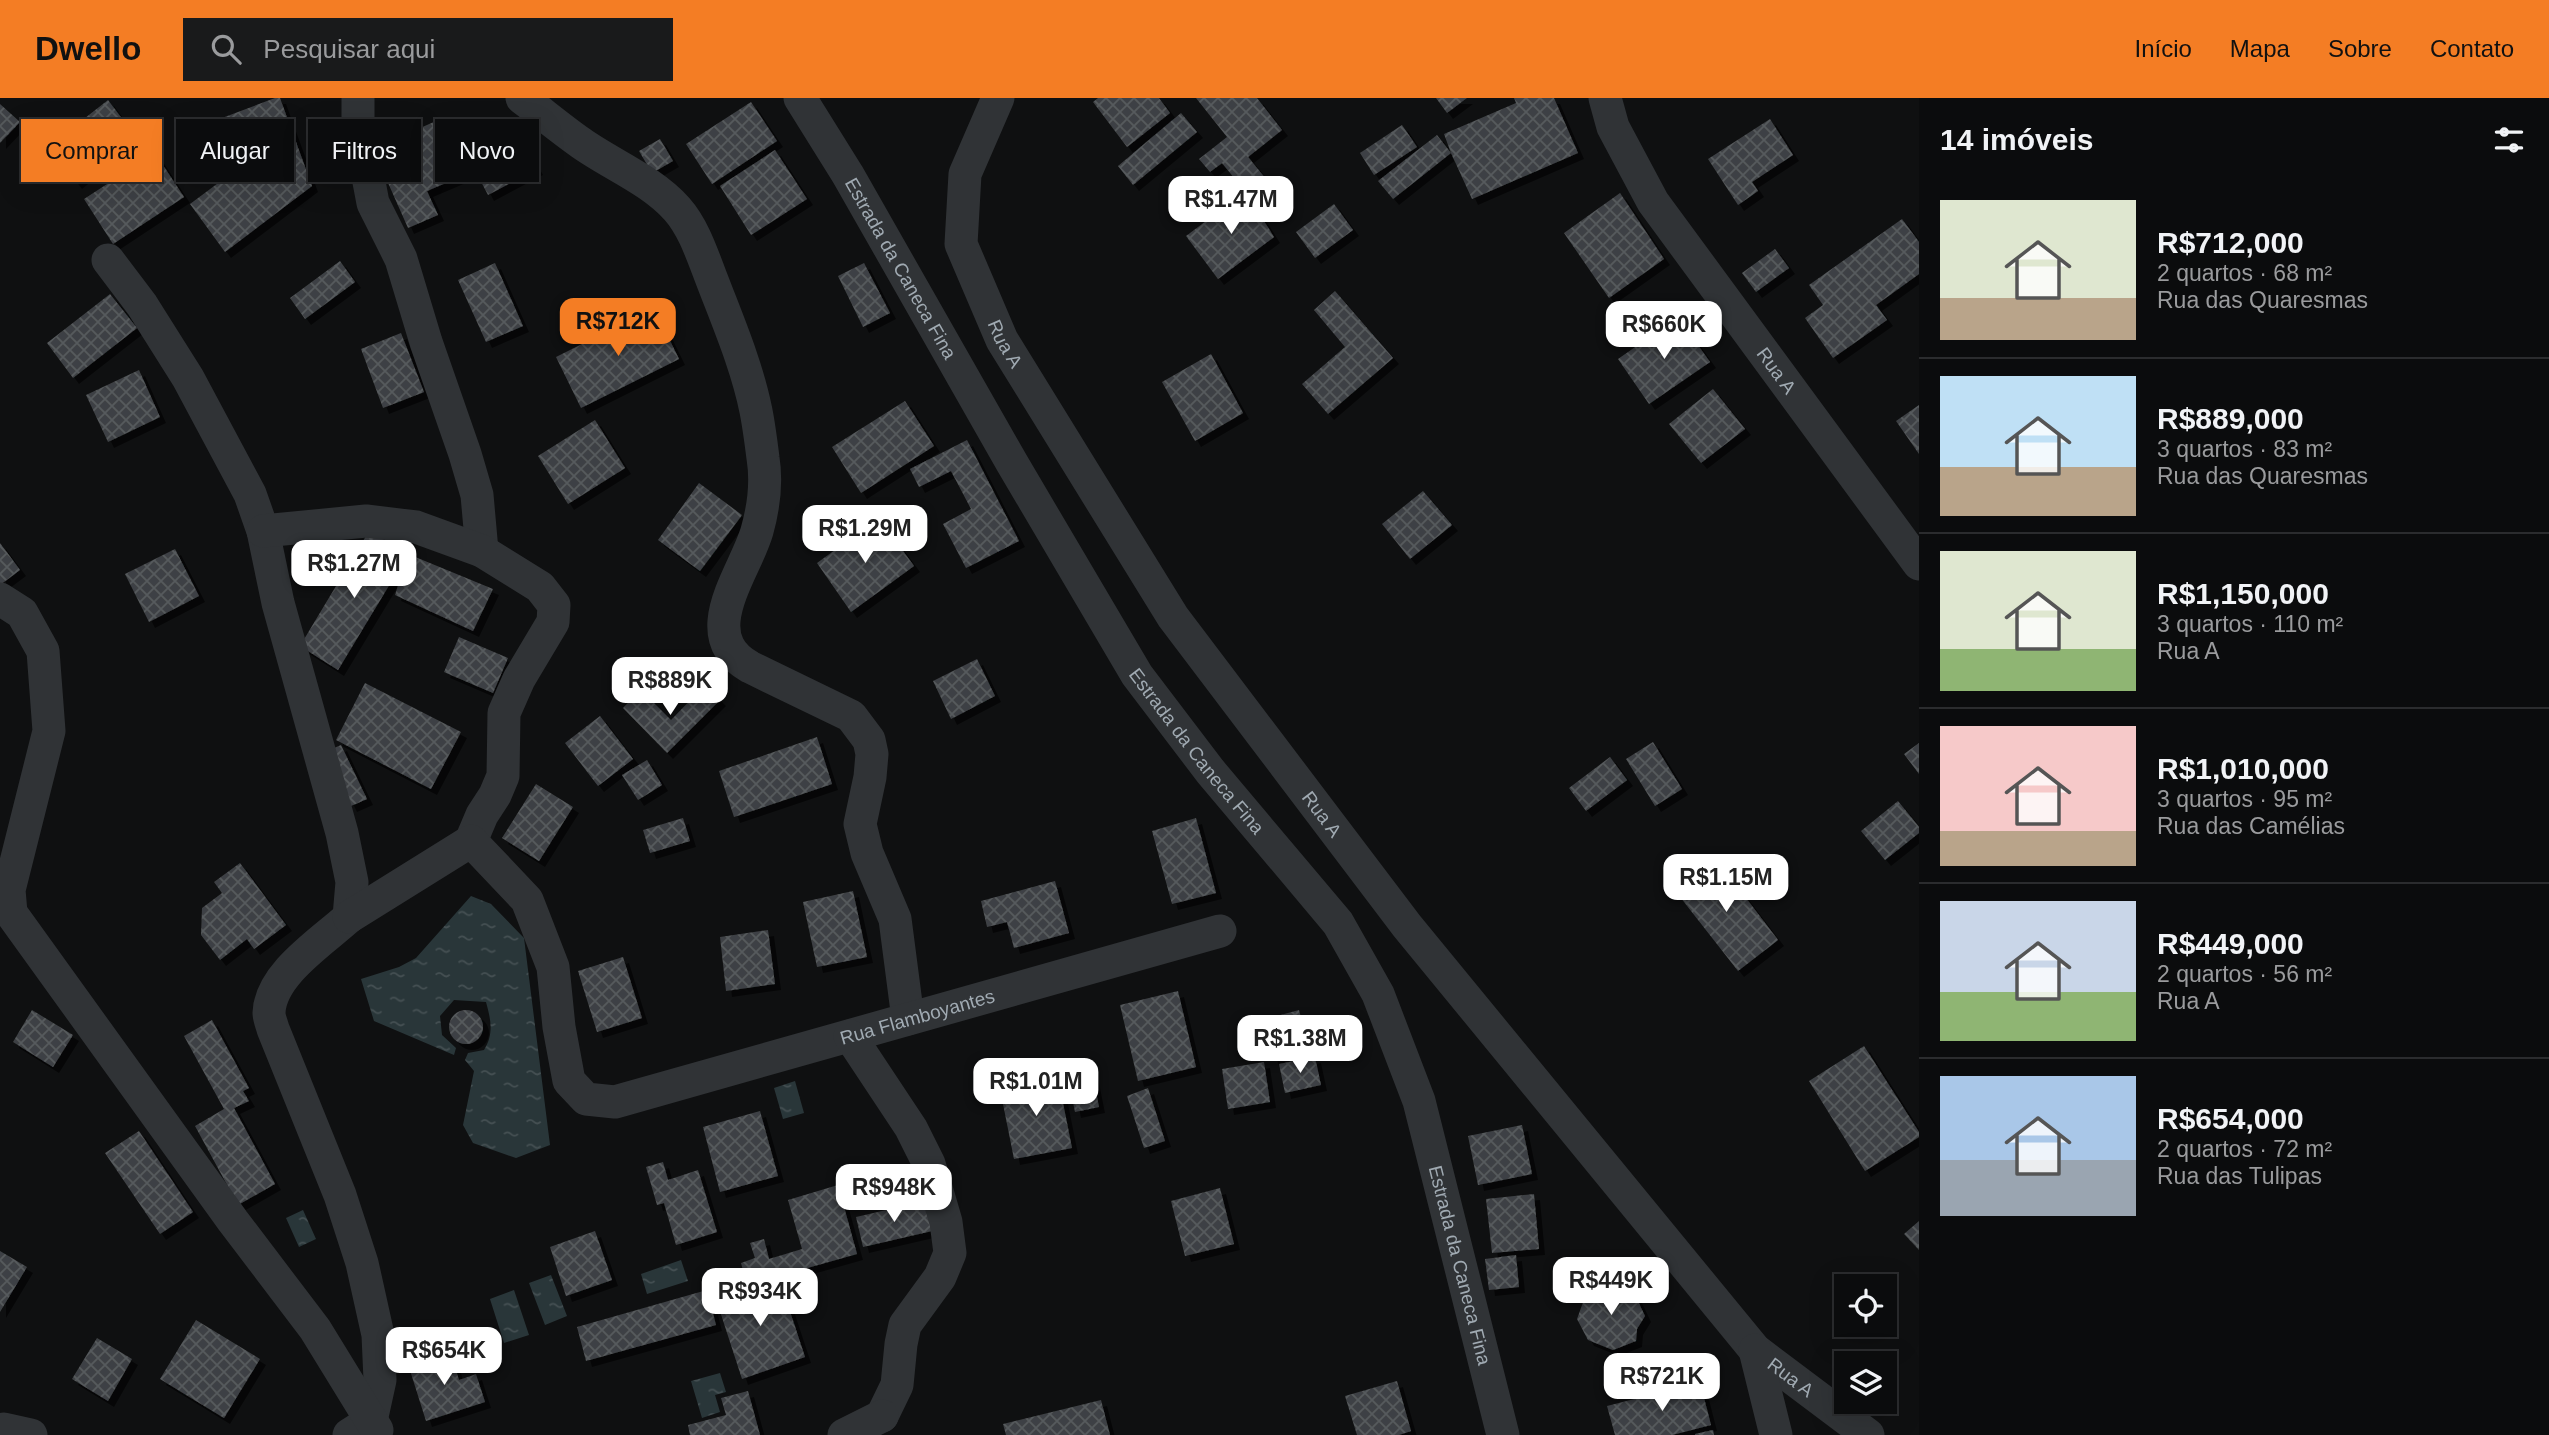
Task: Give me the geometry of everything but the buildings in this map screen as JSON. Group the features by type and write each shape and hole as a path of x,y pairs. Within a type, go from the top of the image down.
{"street":[{"path":"358,98 358,124 373,203 401,259 426,342 465,454 477,495 482,551"},
{"path":"522,98 582,144 645,183 678,210 698,246 733,335 756,409 766,483 757,532 729,595 725,618 729,650 740,661 851,716 869,740 872,754 870,777 860,824 867,853 895,919 908,1019"},
{"name":"Estrada da Caneca Fina","path":"800,98 848,175 1012,463 1137,675 1210,771 1338,923 1378,993 1419,1101 1503,1435"},
{"name":"Rua A","path":"998,98 965,174 961,244 1002,340 1173,617 1407,926 1755,1350 1868,1435"},
{"name":"Rua A","path":"1605,98 1613,127 1653,202 1919,564"},
{"path":"108,260 142,305 188,378 250,494 342,834 352,882 349,917"},
{"path":"262,531 366,521 416,527 482,551 540,587 554,605 553,622 519,678 504,713 503,776 471,841 349,917 288,970 275,992 269,1013 340,1195 362,1263 378,1335 380,1380 367,1430"},
{"path":"0,599 22,613 43,650 49,731 9,890 11,913 233,1221 315,1329 367,1430"},
{"name":"Rua Flamboyantes","path":"471,841 527,900 553,967 559,1027 569,1081 586,1099 615,1102 1220,931"},
{"path":"844,1435 888,1426 905,1325 940,1277 950,1252 946,1222 929,1164 911,1128 850,1036"},
{"path":"1755,1350 1776,1435"}],"water":[{"path":"471,896 491,904 524,938 550,1145 516,1158 473,1143 463,1125 474,1071 465,1060 468,1053 484,1050 487,1044 491,1027 486,1002 454,1000 440,1016 442,1035 456,1048 454,1055 374,1021 361,979 399,967 416,958"},
{"path":"795,1081 804,1113 783,1119 774,1088"},
{"path":"303,1210 316,1239 299,1247 286,1218"},
{"path":"681,1260 688,1281 647,1294 641,1274"},
{"path":"551,1275 567,1316 545,1325 529,1283"},
{"path":"514,1290 529,1335 504,1343 490,1299"},
{"path":"720,1373 726,1392 715,1395 720,1412 702,1418 691,1381"}]}
